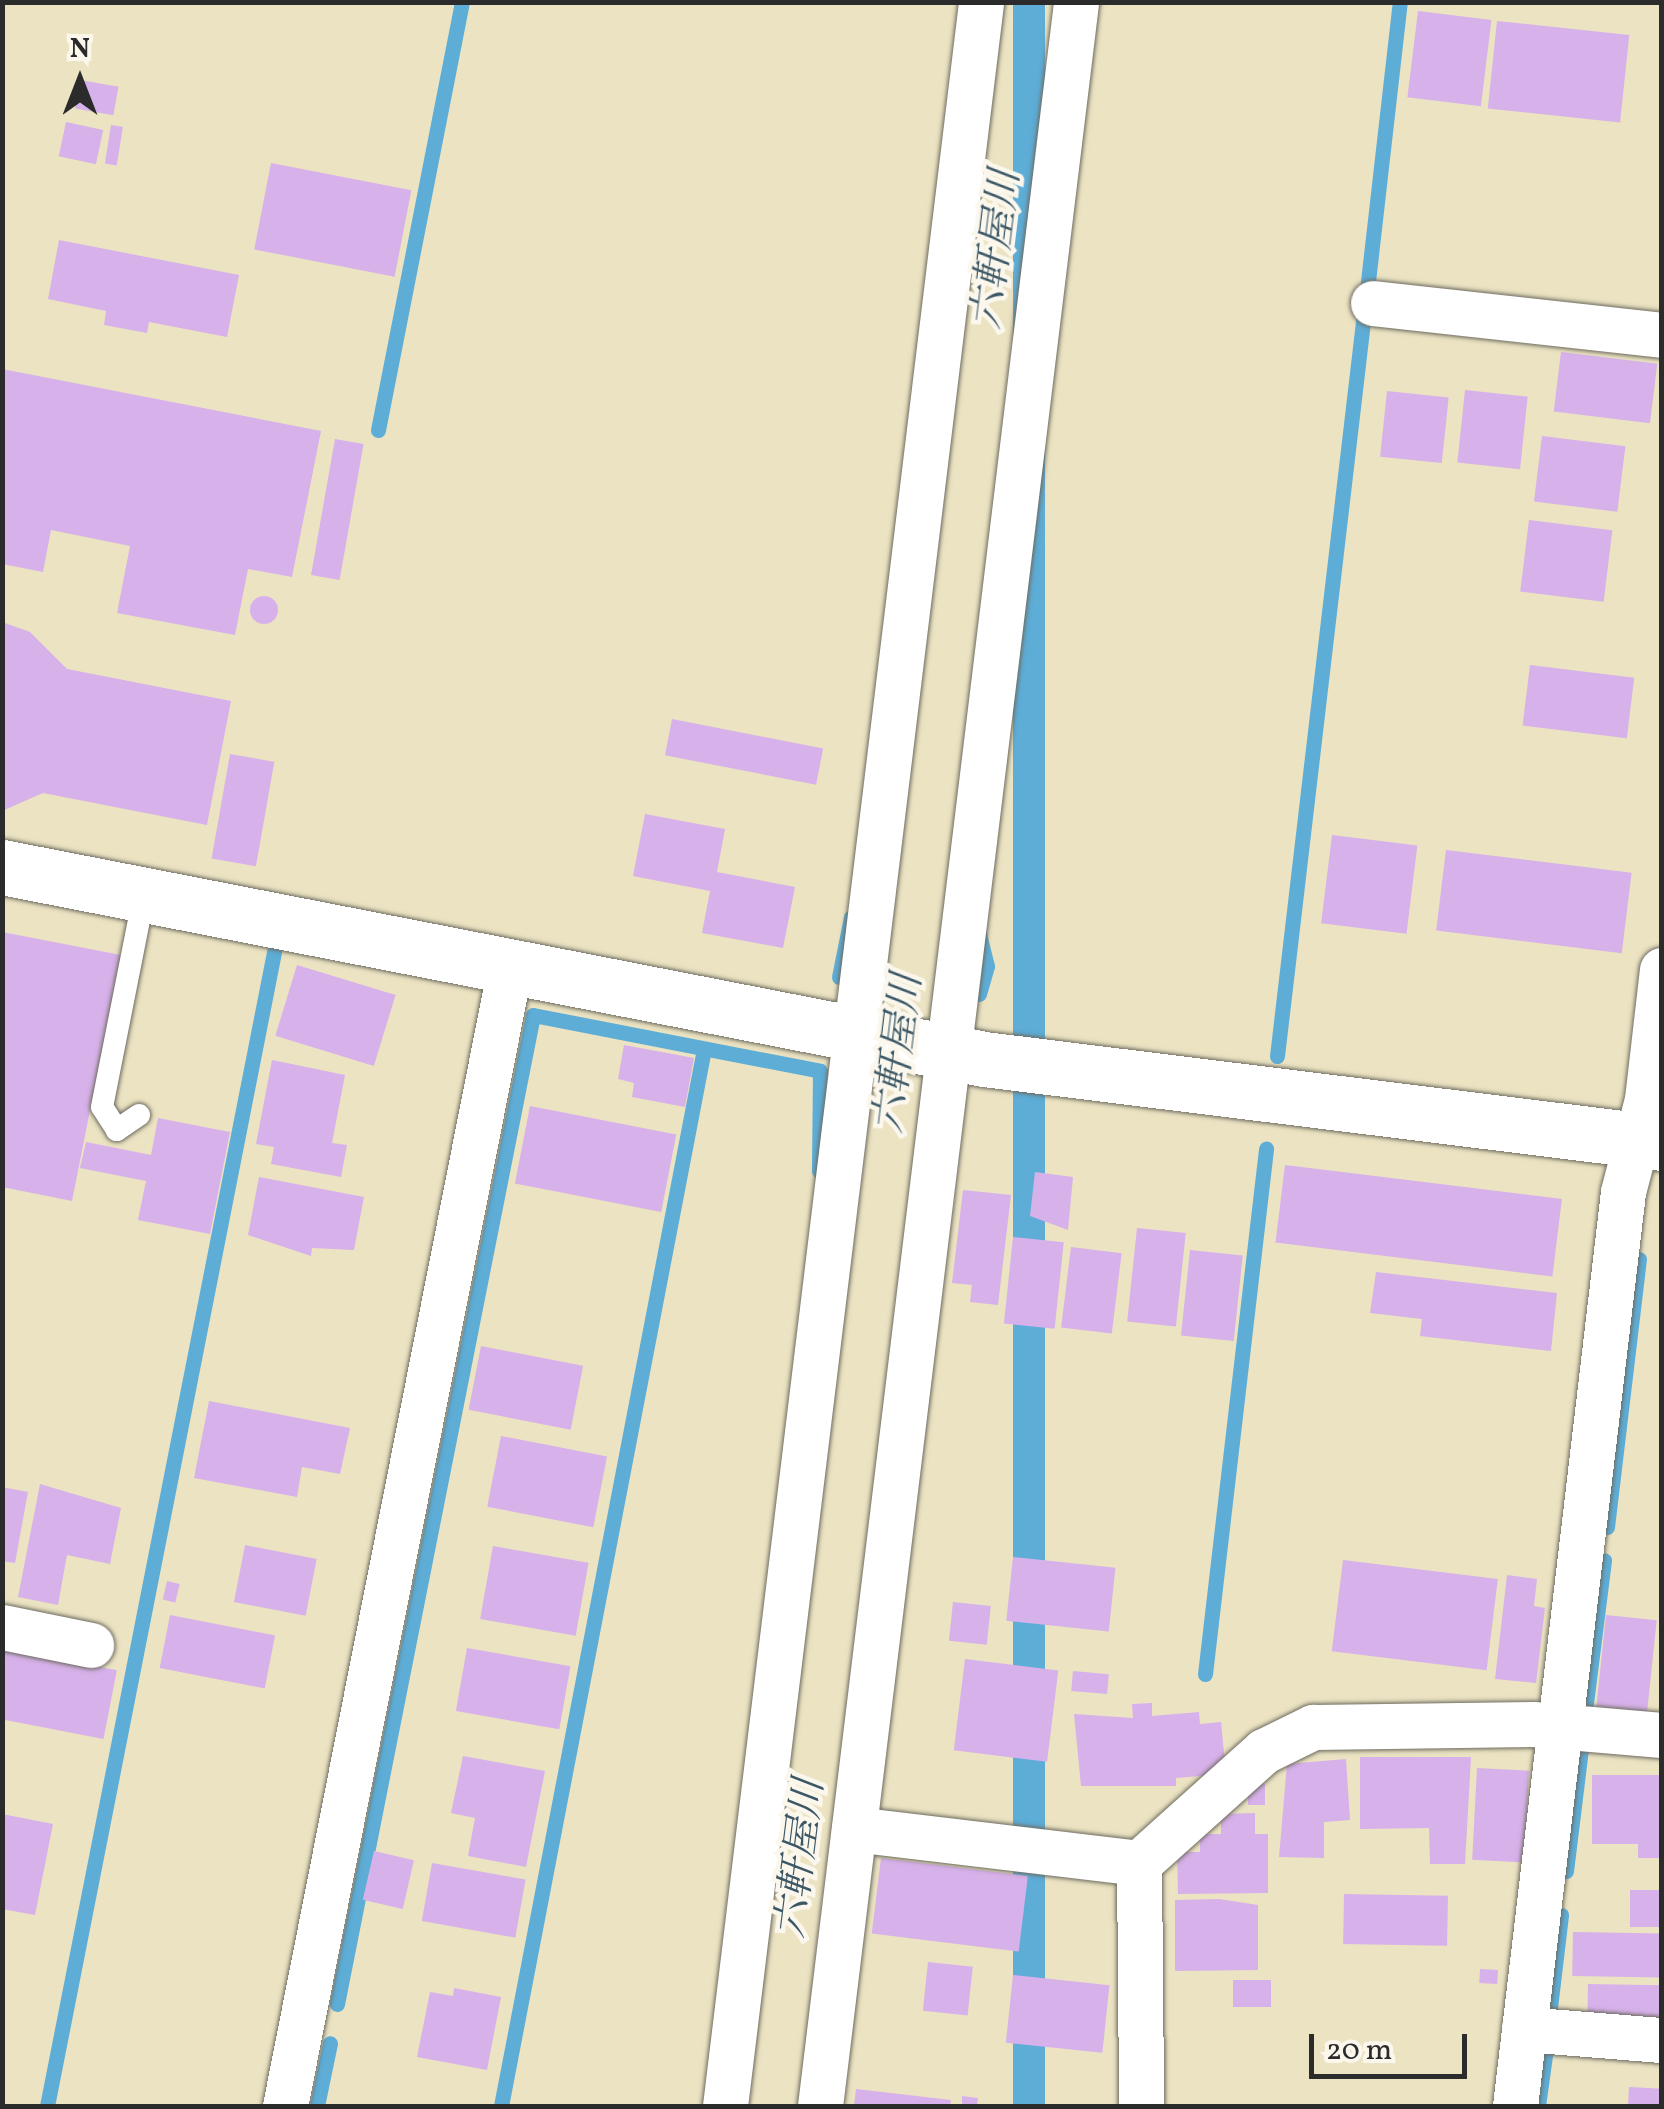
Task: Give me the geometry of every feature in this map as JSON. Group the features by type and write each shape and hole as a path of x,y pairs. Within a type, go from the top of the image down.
{"street":[{"path":"725,2106 859,1035 981,2"},
{"path":"820,2106 944,1052 1076,2"},
{"path":"1373,303 1662,336"},
{"path":"2,868 944,1052 1649,1141"},
{"path":"285,2106 510,967"},
{"path":"1515,2106 1560,1724 1649,1141 1662,970"},
{"path":"2,1628 91,1645"},
{"path":"1141,2106 1139,1863 1264,1751 1313,1727 1560,1724 1662,1736"},
{"path":"854,1829 1139,1863"},
{"path":"1524,2028 1662,2040"}],"lane":[{"path":"140,1115 117,1130 102,1107 144,895"}],"water":[{"path":"1013,3 1045,3 1045,2106 1013,2106"}],"pier":[{"path":"886,1003 927,1008 917,1089 876,1084"}],"building":[{"path":"1418,11 1491,20 1481,106 1407,97"},
{"path":"1497,21 1629,35 1620,122 1488,109"},
{"path":"80,80 118,87 113,115 75,109"},
{"path":"66,122 103,130 96,164 59,156"},
{"path":"111,125 123,127 117,165 105,164"},
{"path":"271,163 411,190 395,277 254,249"},
{"path":"59,240 239,275 227,337 149,322 147,333 104,325 106,311 48,299"},
{"path":"1561,352 1657,364 1650,423 1554,412"},
{"path":"2,369 321,431 292,577 248,569 235,635 117,613 130,546 51,530 43,572 2,564"},
{"path":"1465,390 1528,397 1520,469 1457,463"},
{"path":"1387,391 1449,397 1442,463 1380,457"},
{"path":"1542,436 1625,446 1617,512 1534,502"},
{"path":"335,439 364,444 340,580 311,575"},
{"path":"1529,520 1612,530 1604,602 1520,591"},
{"path":"264,596 274,600 278,610 274,620 264,624 254,620 250,610 254,600"},
{"path":"2,622 30,632 67,669 231,701 207,825 43,793 2,811"},
{"path":"1530,665 1634,678 1627,738 1523,726"},
{"path":"672,719 823,748 816,785 665,755"},
{"path":"230,754 274,762 256,866 212,858"},
{"path":"645,814 725,829 717,872 795,887 783,948 702,933 710,891 633,876"},
{"path":"1332,835 1417,845 1407,934 1321,923"},
{"path":"1446,850 1632,873 1622,953 1436,930"},
{"path":"2,932 121,955 72,1201 2,1187"},
{"path":"297,965 395,995 374,1066 275,1036"},
{"path":"624,1045 694,1058 685,1107 632,1097 634,1083 618,1079"},
{"path":"272,1060 345,1075 332,1143 347,1145 341,1177 271,1164 274,1147 256,1144"},
{"path":"530,1106 676,1134 661,1212 515,1184"},
{"path":"158,1118 230,1132 210,1234 138,1220 146,1181 80,1168 86,1142 151,1155"},
{"path":"1285,1165 1562,1199 1552,1276 1275,1242"},
{"path":"1035,1172 1073,1177 1068,1230 1030,1216"},
{"path":"259,1177 364,1197 354,1250 312,1248 311,1256 248,1235"},
{"path":"963,1190 1011,1195 998,1305 970,1302 972,1285 952,1283"},
{"path":"1137,1228 1186,1233 1176,1327 1127,1321"},
{"path":"1013,1237 1064,1242 1055,1329 1004,1324"},
{"path":"1071,1247 1122,1253 1112,1334 1061,1327"},
{"path":"1190,1250 1243,1256 1234,1341 1181,1336"},
{"path":"1376,1272 1557,1293 1551,1351 1420,1336 1422,1319 1370,1313"},
{"path":"481,1346 583,1366 571,1430 469,1410"},
{"path":"209,1401 350,1428 340,1474 302,1467 297,1497 194,1478"},
{"path":"501,1436 607,1457 593,1527 487,1507"},
{"path":"40,1484 121,1508 110,1564 67,1555 58,1605 18,1597"},
{"path":"2,1487 28,1492 15,1563 2,1561"},
{"path":"245,1545 317,1559 306,1616 234,1602"},
{"path":"493,1546 589,1563 576,1636 480,1619"},
{"path":"1013,1557 1115,1568 1109,1631 1006,1621"},
{"path":"1343,1560 1498,1579 1487,1670 1332,1651"},
{"path":"1507,1575 1537,1579 1534,1606 1545,1608 1536,1683 1495,1679"},
{"path":"167,1581 180,1584 175,1602 163,1600"},
{"path":"953,1602 991,1606 987,1645 949,1641"},
{"path":"170,1615 275,1635 265,1688 160,1668"},
{"path":"1606,1615 1657,1620 1647,1712 1596,1706"},
{"path":"2,1648 117,1670 103,1739 2,1719"},
{"path":"467,1648 570,1666 559,1729 456,1711"},
{"path":"965,1659 1058,1670 1047,1762 954,1750"},
{"path":"1073,1671 1109,1674 1107,1694 1071,1691"},
{"path":"1152,1703 1152,1716 1199,1712 1200,1724 1221,1722 1226,1774 1176,1778 1176,1786 1081,1786 1074,1714 1133,1718 1132,1704"},
{"path":"463,1756 545,1771 526,1867 468,1856 475,1818 451,1813"},
{"path":"1360,1757 1471,1757 1465,1864 1430,1864 1429,1828 1360,1829"},
{"path":"1346,1759 1350,1820 1324,1822 1324,1858 1279,1857 1287,1764"},
{"path":"1477,1768 1529,1771 1524,1863 1472,1860"},
{"path":"1592,1775 1662,1775 1662,1858 1638,1858 1638,1844 1592,1844"},
{"path":"1248,1784 1265,1784 1265,1805 1248,1805"},
{"path":"1255,1813 1255,1834 1268,1834 1268,1893 1178,1894 1177,1852 1200,1852 1200,1834 1221,1834 1221,1814"},
{"path":"2,1814 53,1824 35,1915 2,1909"},
{"path":"374,1851 414,1860 403,1909 363,1900"},
{"path":"881,1858 1028,1876 1019,1951 872,1933"},
{"path":"432,1863 526,1879 515,1938 422,1921"},
{"path":"1630,1890 1662,1890 1662,1927 1630,1927"},
{"path":"1344,1894 1448,1896 1447,1946 1343,1944"},
{"path":"1219,1899 1258,1905 1258,1970 1175,1971 1175,1900"},
{"path":"1573,1932 1662,1934 1661,1978 1572,1976"},
{"path":"928,1962 973,1967 968,2015 923,2011"},
{"path":"1480,1969 1498,1970 1497,1984 1479,1983"},
{"path":"1013,1975 1109,1985 1102,2053 1006,2043"},
{"path":"1233,1980 1271,1980 1271,2007 1233,2007"},
{"path":"1588,1984 1662,1985 1661,2024 1587,2023"},
{"path":"454,1988 501,1997 487,2070 417,2057 430,1992 453,1996"},
{"path":"1629,2087 1662,2089 1661,2106 1628,2106"},
{"path":"856,2089 951,2100 950,2106 854,2106"},
{"path":"962,2096 978,2098 977,2106 962,2106"}],"waterway":[{"path":"378,430 462,2"},
{"path":"1367,290 1400,2"},
{"path":"1277,1056 1364,313"},
{"path":"839,977 851,917"},
{"path":"979,933 987,966 979,994"},
{"path":"47,2106 274,952"},
{"path":"337,2004 533,1015 820,1071 819,1171"},
{"path":"501,2106 704,1049"},
{"path":"1205,1674 1266,1149"},
{"path":"1607,1527 1639,1259"},
{"path":"1586,1703 1604,1560"},
{"path":"1566,1871 1581,1749"},
{"path":"1549,2016 1561,1915"},
{"path":"317,2106 330,2043"},
{"path":"1538,2106 1546,2048"}],"water label":[{"name":"六軒屋川","path":"998,250"},
{"name":"六軒屋川","path":"900,1054"},
{"name":"六軒屋川","path":"802,1859"}]}
